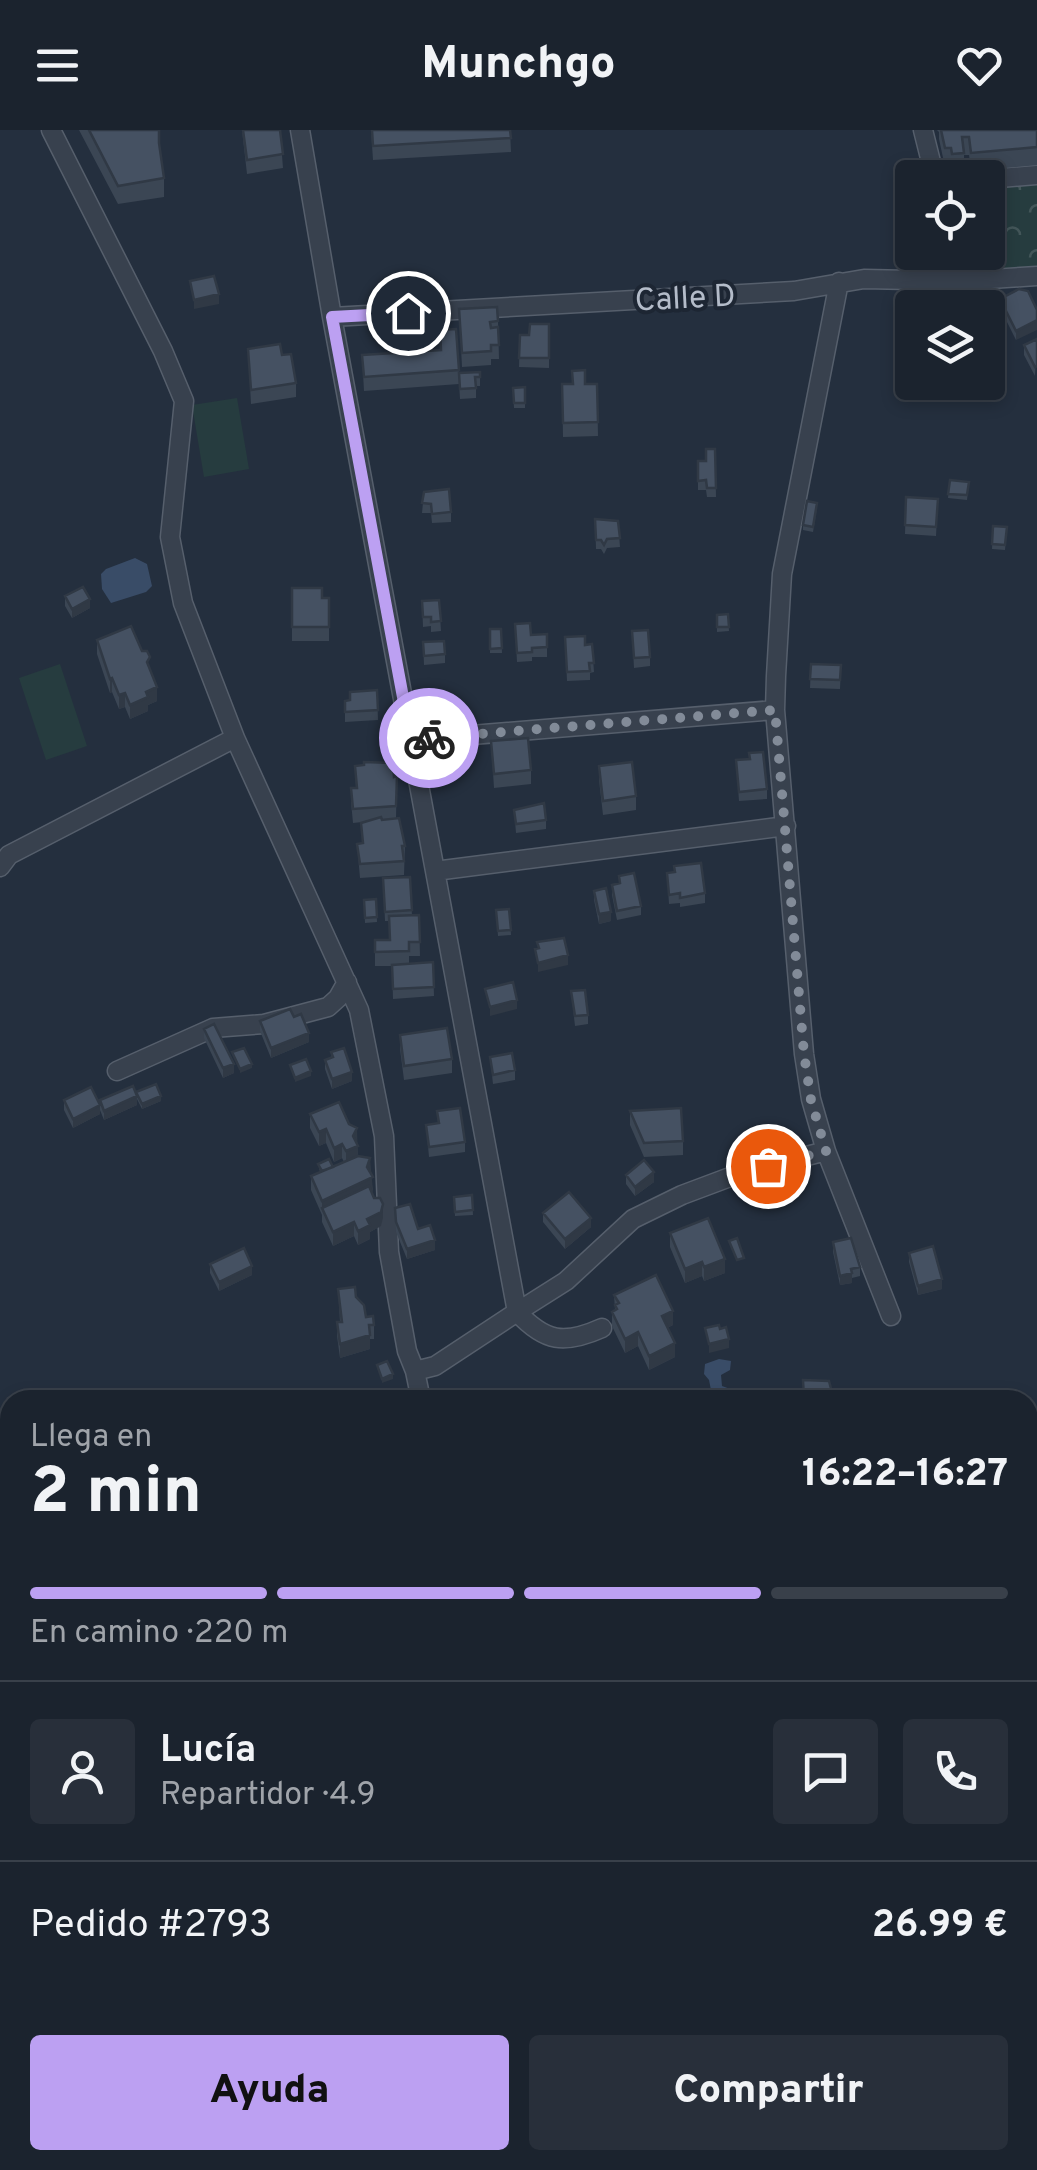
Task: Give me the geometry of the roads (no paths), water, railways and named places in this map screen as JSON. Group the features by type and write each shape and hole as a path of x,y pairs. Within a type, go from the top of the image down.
{"street":[{"path":"51,130 163,350 184,401 170,537 183,603 235,738 359,1010 384,1136 388,1252 407,1352 419,1390"},
{"path":"300,130 518,1312 534,1329 560,1340 602,1328"},
{"path":"922,130 930,160"},
{"path":"1005,177 1037,174"},
{"path":"974,270 978,280"},
{"name":"Calle D","path":"332,317 794,291 864,279 1037,276"},
{"path":"839,282 782,574 775,710 811,1100 826,1151 891,1316"},
{"path":"411,740 775,710"},
{"path":"0,867 9,855 235,738"},
{"path":"435,872 786,826"},
{"path":"117,1071 213,1028 264,1024 328,1007 347,982"},
{"path":"415,1371 435,1366 566,1282 633,1219 738,1174 826,1151"}],"water":[{"path":"135,558 147,564 152,586 146,592 111,603 102,589 101,574"},
{"path":"719,1359 731,1361 730,1370 721,1375 722,1386 733,1390 711,1390 704,1374 705,1364"}]}
